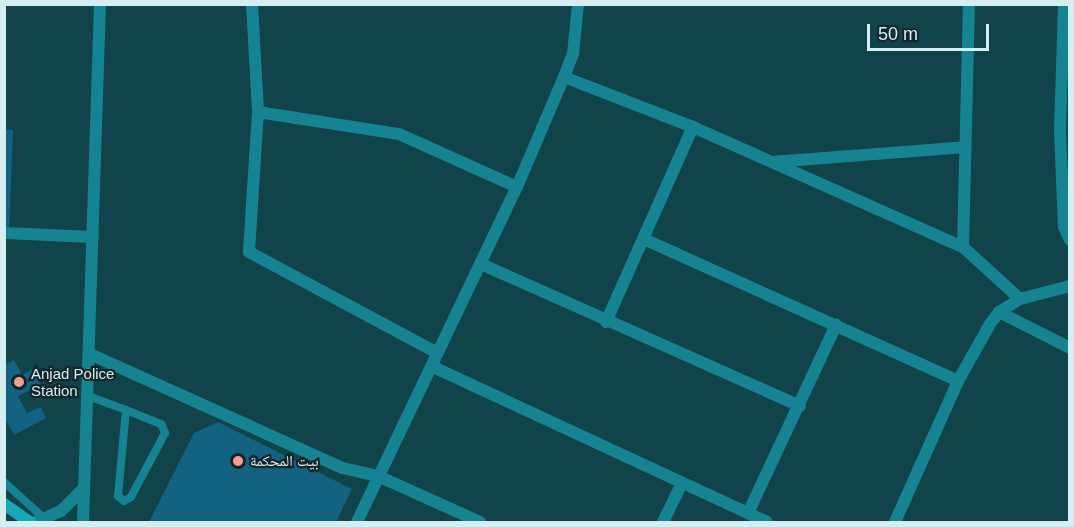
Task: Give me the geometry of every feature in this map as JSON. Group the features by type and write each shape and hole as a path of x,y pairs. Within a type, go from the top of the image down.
{"main road":[{"path":"4,504 30,522"}],"street":[{"path":"83,522 100,4"},
{"path":"252,4 258,111 249,252 437,353"},
{"path":"357,522 481,264 564,77 573,54 578,4"},
{"path":"963,247 969,4"},
{"path":"1064,4 1060,129 1064,227 1070,240"},
{"path":"564,77 693,127 769,163 963,247 1020,299"},
{"path":"258,111 399,134 516,187"},
{"path":"606,322 646,240 693,127"},
{"path":"769,163 965,147"},
{"path":"4,233 93,237"},
{"path":"646,240 958,381"},
{"path":"481,264 606,322 800,406"},
{"path":"895,522 958,381 999,312 1020,299 1070,286"},
{"path":"999,312 1070,348"},
{"path":"748,513 836,326"},
{"path":"90,354 343,468 378,476 480,522"},
{"path":"431,366 767,522"},
{"path":"663,522 682,483"},
{"path":"41,521 70,505 83,489"}],"lane":[{"path":"88,396 126,410 161,424 165,433 131,497 124,501 118,496 126,410"},
{"path":"4,482 41,521"}],"building":[{"path":"4,129 13,130 9,229 4,229"},
{"path":"14,360 22,375 33,369 41,385 18,396 27,413 41,407 46,418 14,435 4,417 4,365"},
{"name":"بيت المحكمة","path":"218,422 352,489 336,522 149,522 194,433"}],"place":[{"name":"Anjad Police Station","path":"19,382"},
{"name":"بيت المحكمة","path":"238,461"}]}
